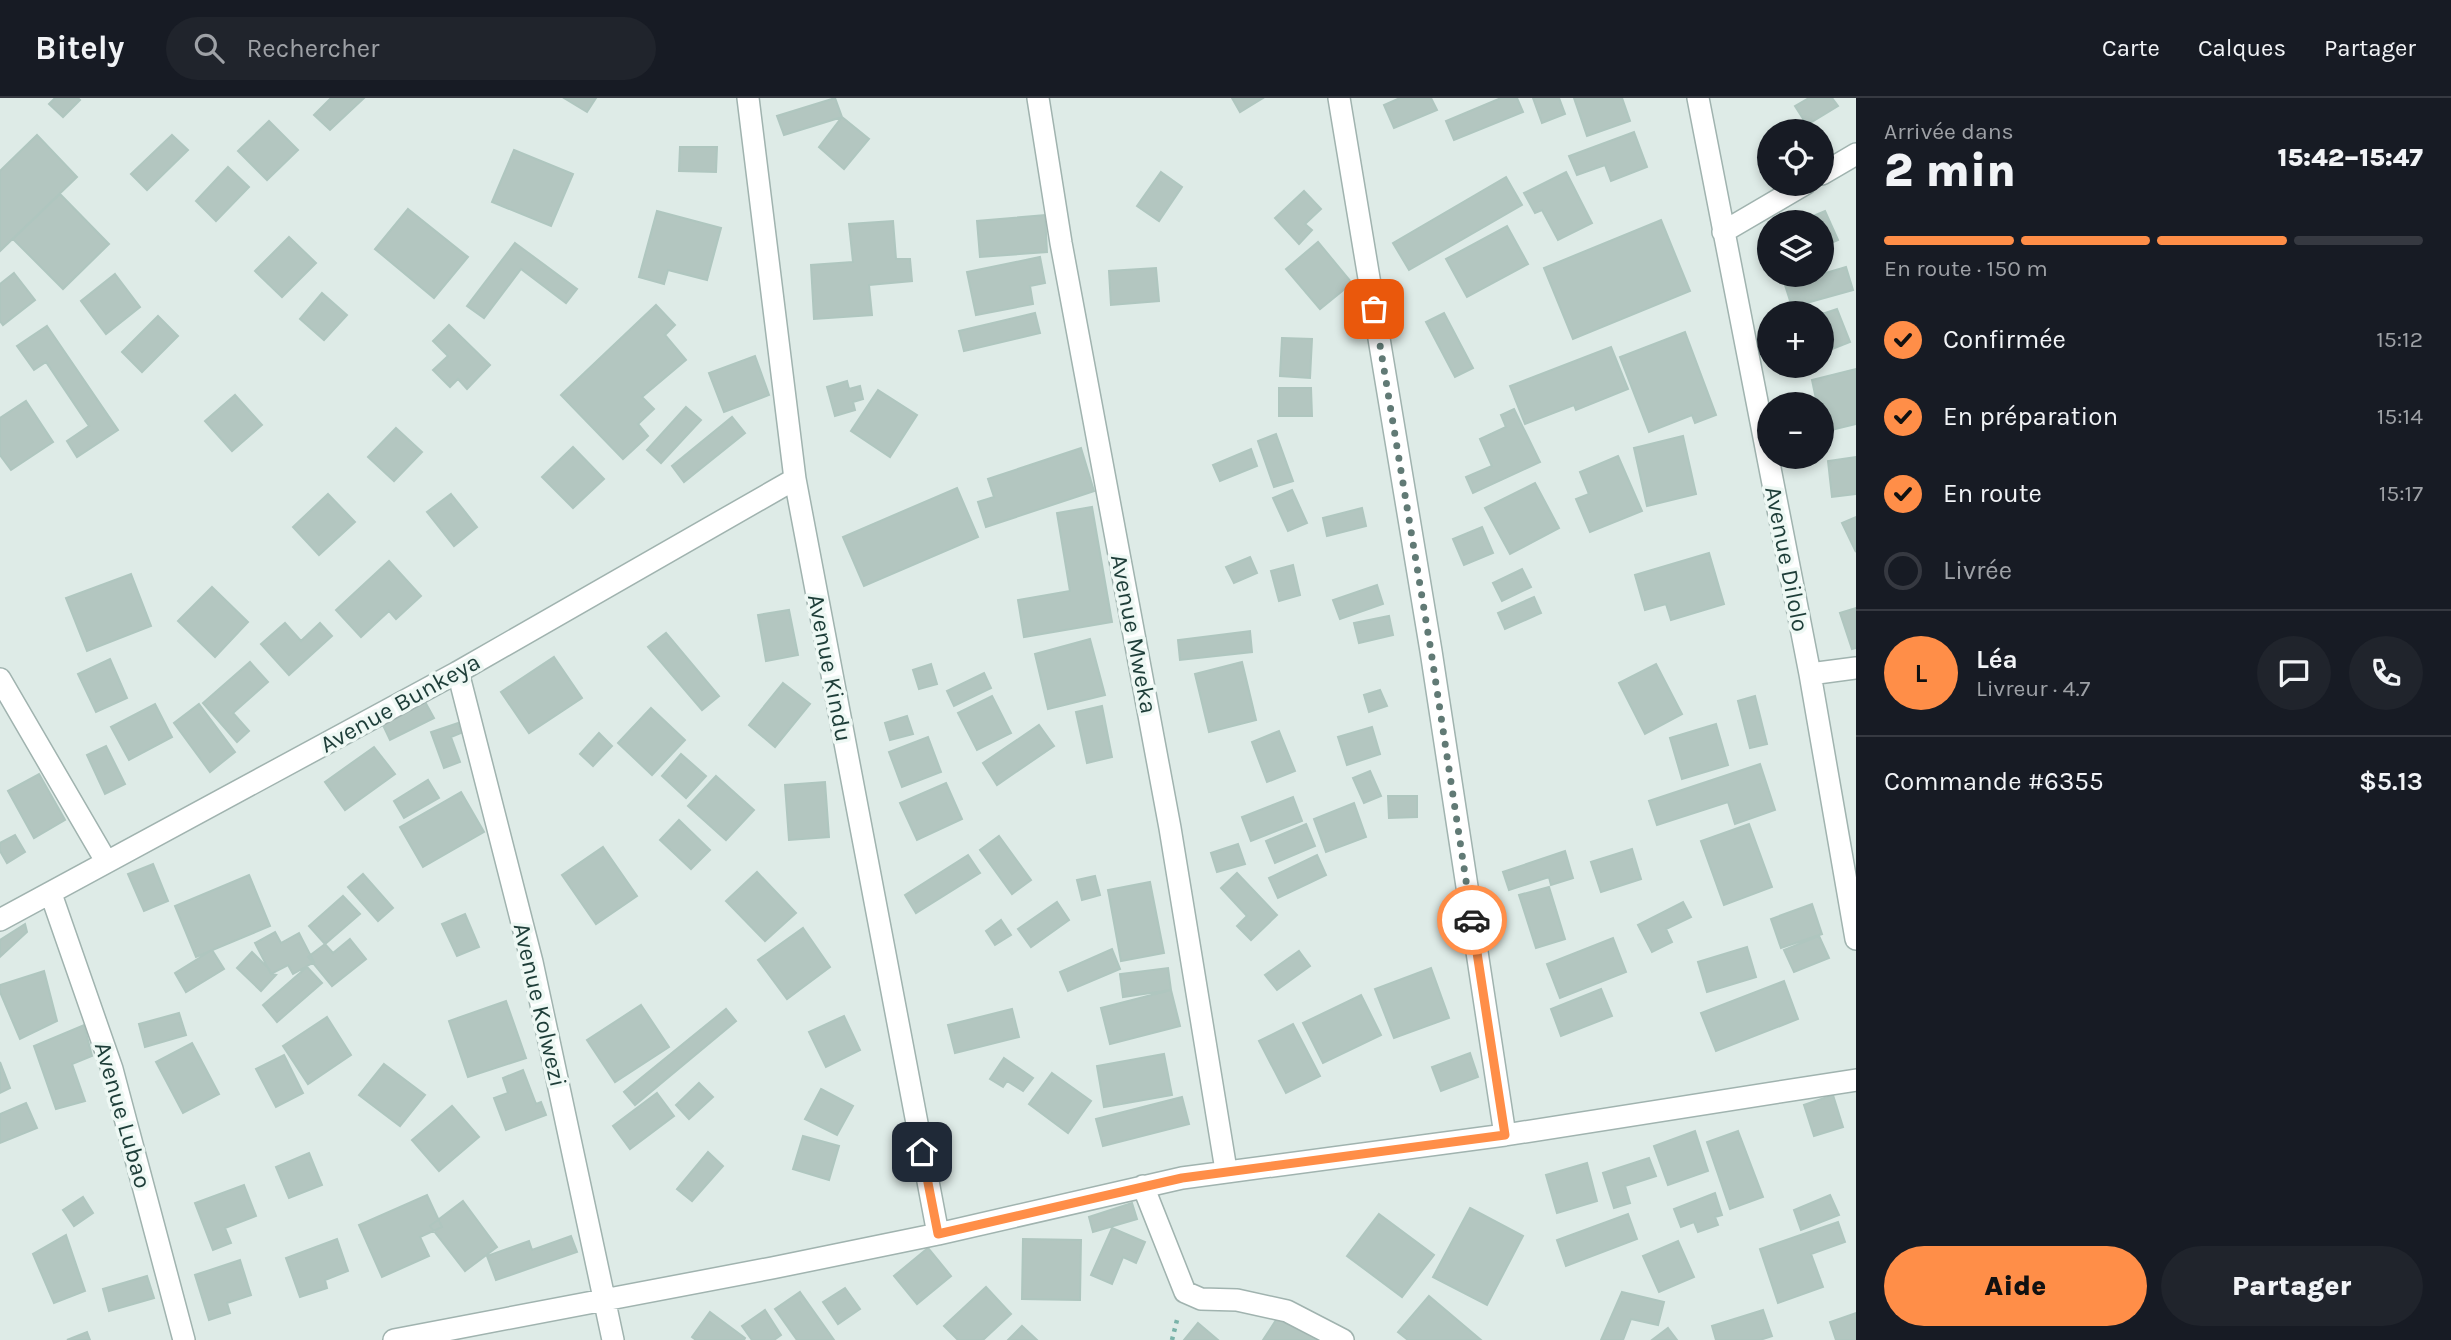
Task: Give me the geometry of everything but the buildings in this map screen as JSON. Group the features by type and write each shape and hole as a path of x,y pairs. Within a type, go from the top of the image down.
{"street":[{"name":"Avenue Kindu","path":"748,98 795,479 938,1234"},
{"name":"Avenue Mweka","path":"1038,98 1063,257 1170,828 1226,1170"},
{"path":"1339,98 1431,651 1505,1135"},
{"name":"Avenue Dilolo","path":"1698,98 1810,674 1856,939"},
{"path":"1834,167 1856,154"},
{"path":"1723,232 1784,196"},
{"name":"Avenue Bunkeya","path":"0,920 458,672 795,479"},
{"path":"1810,674 1856,668"},
{"name":"Avenue Kolwezi","path":"458,672 532,962 613,1340"},
{"path":"0,679 106,861"},
{"name":"Avenue Lubao","path":"51,894 112,1069 184,1340"},
{"path":"394,1340 938,1234 1143,1186 1226,1170 1505,1135 1856,1080"},
{"path":"1143,1186 1185,1292 1201,1299 1237,1300 1287,1311 1343,1340"}],"way so far":[{"path":"1374,309 1431,651 1472,920"}],"route":[{"path":"922,1152 938,1234 1118,1191 1226,1170 1505,1135 1472,920"}]}
